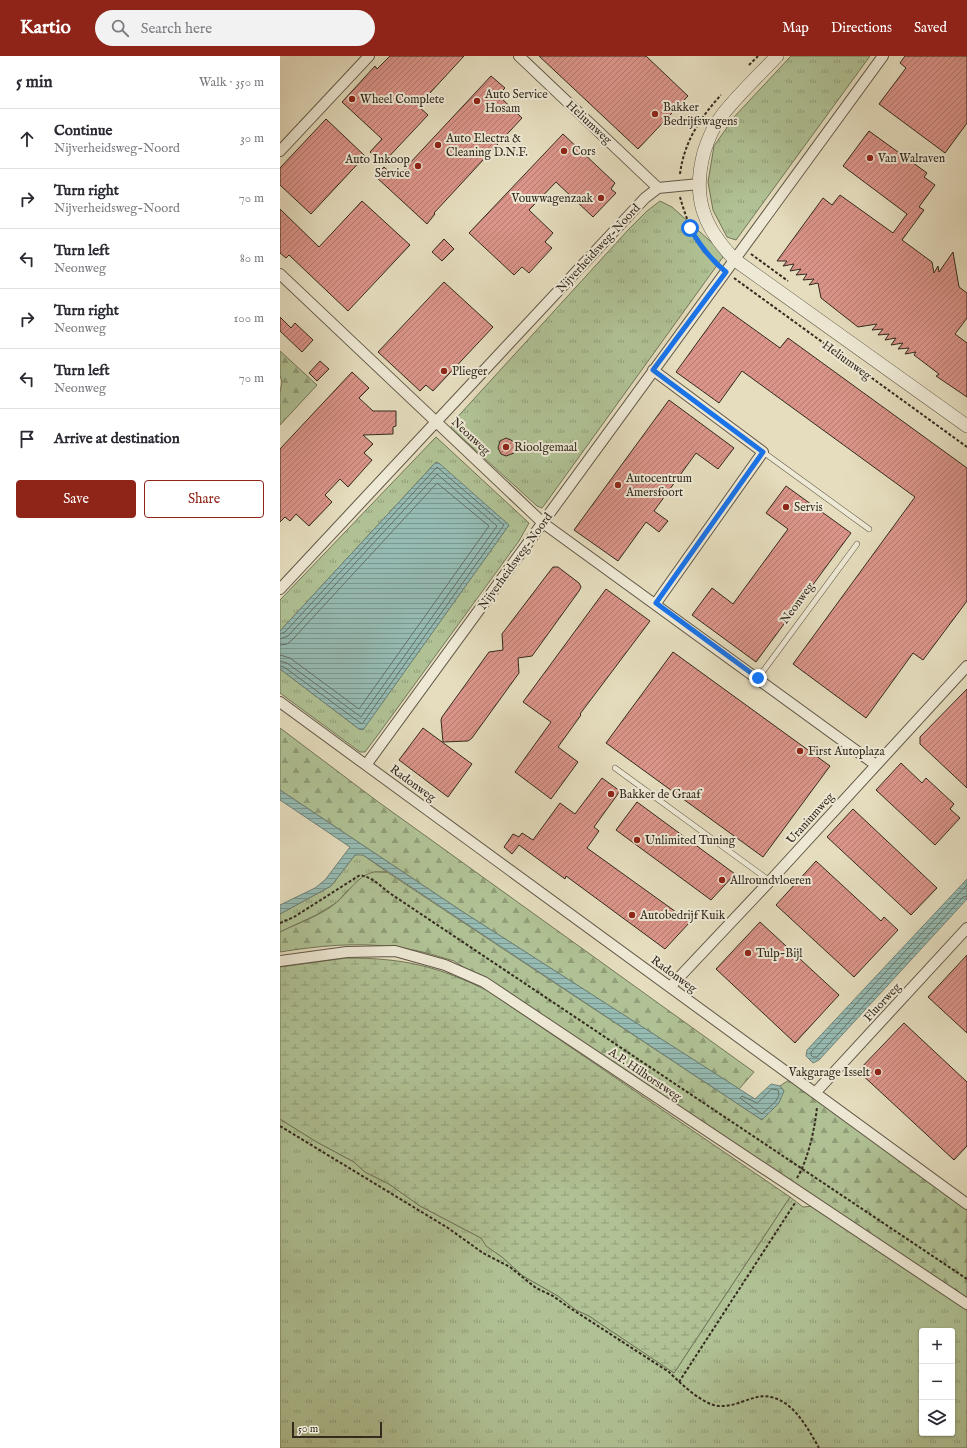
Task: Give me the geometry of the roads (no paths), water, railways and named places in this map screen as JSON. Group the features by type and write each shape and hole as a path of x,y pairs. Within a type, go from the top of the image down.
{"street":[{"path":"280,151 369,56"},
{"name":"Heliumweg","path":"519,56 658,188"},
{"path":"735,260 721,246 711,230 700,202 699,184 701,166 707,144 722,115 777,56"},
{"name":"Nijverheidsweg-Noord","path":"366,765 883,56"},
{"path":"658,188 699,184"},
{"name":"Nijverheidsweg-Noord","path":"280,589 645,198 658,188"},
{"name":"Heliumweg","path":"735,260 967,426"},
{"name":"Neonweg","path":"280,274 543,523 656,603 876,765"},
{"path":"653,370 763,452 656,603"},
{"name":"Uraniumweg","path":"670,987 770,881 967,666"},
{"path":"280,702 366,765"},
{"name":"Radonweg","path":"366,765 967,1204"},
{"name":"Fluorweg","path":"815,1092 967,928"},
{"name":"A.P. Hilhorstweg","path":"280,961 347,952 394,951 445,965 484,982 967,1304"}],"lane":[{"path":"763,452 868,529"},
{"name":"Neonweg","path":"758,678 857,544"},
{"path":"616,768 770,881"}],"water":[{"path":"436,462 509,525 363,730 359,729 280,669 280,631"},
{"path":"280,790 460,910 755,1099 771,1084 780,1086 784,1091 779,1103 762,1120 363,855 355,855 331,886 280,914 280,905 315,888 325,880 350,847 280,800"},
{"path":"967,879 967,899 819,1060 813,1063 806,1056 807,1050"}],"place":[{"name":"Wheel Complete","path":"352,99"},
{"name":"Auto Service Hosam","path":"477,101"},
{"name":"Bakker Bedrijfswagens","path":"655,114"},
{"name":"Auto Electra & Cleaning D.N.F.","path":"438,145"},
{"name":"Cors","path":"564,151"},
{"name":"Van Walraven","path":"870,158"},
{"name":"Auto Inkoop Service","path":"418,166"},
{"name":"Vouwwagenzaak","path":"601,198"},
{"name":"Plieger","path":"444,371"},
{"name":"Rioolgemaal","path":"506,447"},
{"name":"Autocentrum Amersfoort","path":"618,485"},
{"name":"Servis","path":"786,507"},
{"name":"First Autoplaza","path":"800,751"},
{"name":"Bakker de Graaf","path":"611,794"},
{"name":"Unlimited Tuning","path":"637,840"},
{"name":"Allroundvloeren","path":"722,880"},
{"name":"Autobedrijf Kuik","path":"632,915"},
{"name":"Tulp-Bijl","path":"748,953"},
{"name":"Vakgarage Isselt","path":"878,1072"}]}
